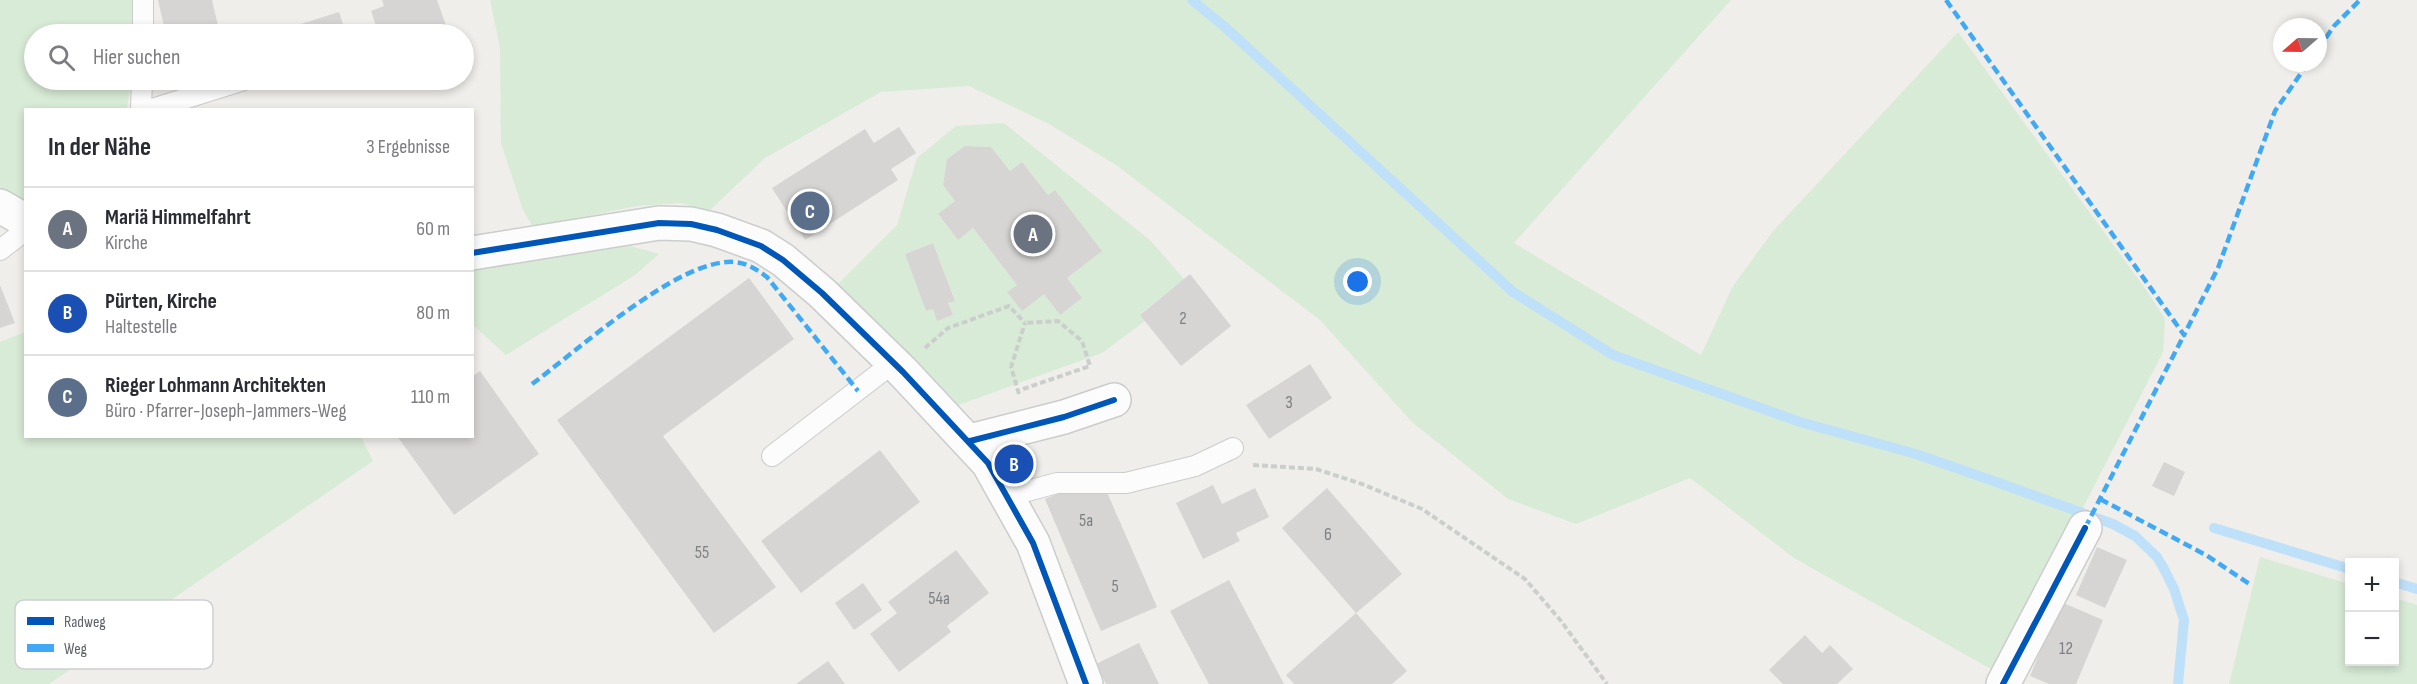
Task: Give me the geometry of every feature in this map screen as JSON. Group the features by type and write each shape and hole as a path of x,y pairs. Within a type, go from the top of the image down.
{"street":[{"path":"0,206 24,220"},
{"path":"474,253 659,223 691,224 717,230 760,246 783,260 907,358 988,463 1009,496 1033,543 1086,684"},
{"path":"970,441 1064,417 1114,400"},
{"path":"2003,684 2085,528"}],"lane":[{"path":"143,0 143,24"},
{"path":"141,108 142,90"},
{"path":"155,108 212,90"},
{"path":"0,250 17,237 24,223"},
{"path":"772,456 907,358"},
{"path":"1009,496 1057,483 1126,483 1195,466 1233,448"}],"path":[{"path":"907,358 948,328 1009,306 1025,323"},
{"path":"1009,395 1090,366 1082,341 1058,321 1025,323"},
{"path":"1016,385 1011,367 1025,323"},
{"path":"1195,466 1244,464 1316,469 1362,484 1422,509 1525,579 1561,621 1607,684"}],"green space":[{"path":"0,0 134,0 133,24 24,24 24,90 130,90 127,108 24,108 24,205 0,193"},
{"path":"490,0 1731,0 1514,243 1701,355 1733,286 1774,230 1958,32 2149,294 2165,319 2163,352 1998,673 1794,558 1690,478 1576,524 1508,499 1412,422 1320,320 1116,165 1049,124 969,86 881,92 765,158 709,211 681,203 637,206 533,227 523,210 501,143 500,48"},
{"path":"1004,123 1151,241 1184,279 1140,314 1145,321 1102,353 950,408 834,288 897,225 917,158 956,126","holes":["965,146 991,147 1010,171 1022,162 1048,195 1055,190 1101,251 1067,278 1082,298 1060,315 1044,294 1008,292 1017,285 973,228 958,240 938,215 955,201 943,185 947,159","933,243 955,300 948,303 952,314 937,320 933,309 926,311 905,254"]},
{"path":"630,246 659,254 635,275 506,355 474,326 474,268"},
{"path":"24,332 24,438 362,438 373,461 171,600 15,600 15,669 71,669 49,684 0,684 0,342"},
{"path":"2260,557 2345,583 2345,666 2399,666 2399,599 2417,605 2417,684 2229,684"}],"building":[{"path":"158,0 212,0 218,24 164,24"},
{"path":"382,0 437,0 445,24 376,24 371,11 384,6"},
{"path":"339,12 343,24 301,24"},
{"path":"899,127 916,153 891,169 898,180 805,240 772,188 865,129 874,143"},
{"path":"965,146 991,147 1010,171 1022,162 1048,195 1055,190 1102,251 1067,278 1082,298 1060,315 1044,294 1022,311 1007,292 1017,285 973,228 958,240 938,214 955,201 943,185 947,159"},
{"path":"933,243 955,301 948,303 953,315 937,321 933,309 926,311 905,254"},
{"path":"1190,274 1231,326 1181,366 1140,315"},
{"path":"749,278 794,339 663,436 776,587 714,633 557,420"},
{"path":"0,285 15,323 0,328"},
{"path":"1310,364 1332,398 1269,439 1246,405"},
{"path":"480,371 539,454 454,515 398,438 474,438 474,376"},
{"path":"880,450 920,502 801,593 761,541"},
{"path":"2164,462 2185,472 2174,496 2152,486"},
{"path":"1213,485 1222,504 1255,488 1269,517 1236,533 1240,541 1203,559 1176,503"},
{"path":"1327,488 1402,574 1356,613 1282,528"},
{"path":"1069,489 1106,490 1157,607 1101,631 1045,499"},
{"path":"2097,547 2127,560 2105,608 2076,595"},
{"path":"956,550 989,593 947,626 951,632 899,672 870,634 897,613 888,602"},
{"path":"1229,580 1284,684 1209,684 1170,611"},
{"path":"863,583 882,610 854,630 835,603"},
{"path":"2061,602 2103,620 2076,684 2049,684 2030,676"},
{"path":"1356,613 1407,671 1392,684 1294,684 1286,675"},
{"path":"1805,635 1822,653 1830,645 1853,669 1837,684 1783,684 1769,670"},
{"path":"1139,643 1159,684 1106,684 1096,664"},
{"path":"828,661 845,684 796,684"}],"waterway":[{"path":"1192,0 1226,28 1513,292 1613,355 1800,422 1916,454 2113,524 2135,536 2157,557 2163,567 2174,589 2184,620 2178,684"},
{"path":"2214,528 2345,567"},
{"path":"2399,584 2417,589"}],"marked path":[{"path":"1946,0 2184,335 2218,268 2275,111 2302,72"},
{"path":"2327,36 2360,0"},
{"path":"532,384 629,309 658,290 711,265 734,262 751,267 767,277 858,391"},
{"path":"2085,528 2184,335"},
{"path":"2100,499 2206,555 2251,585"}],"cycle path":[{"path":"474,253 659,223 691,224 717,230 761,246 783,260 822,293 903,372 988,463 1033,543 1086,684"},
{"path":"970,441 1064,417 1114,400"},
{"path":"2003,684 2085,528"}],"place":[{"name":"Rieger Lohmann Architekten","path":"810,211"},
{"name":"Mariä Himmelfahrt","path":"1033,234"},
{"name":"Pürten, Kirche","path":"1014,464"}]}
